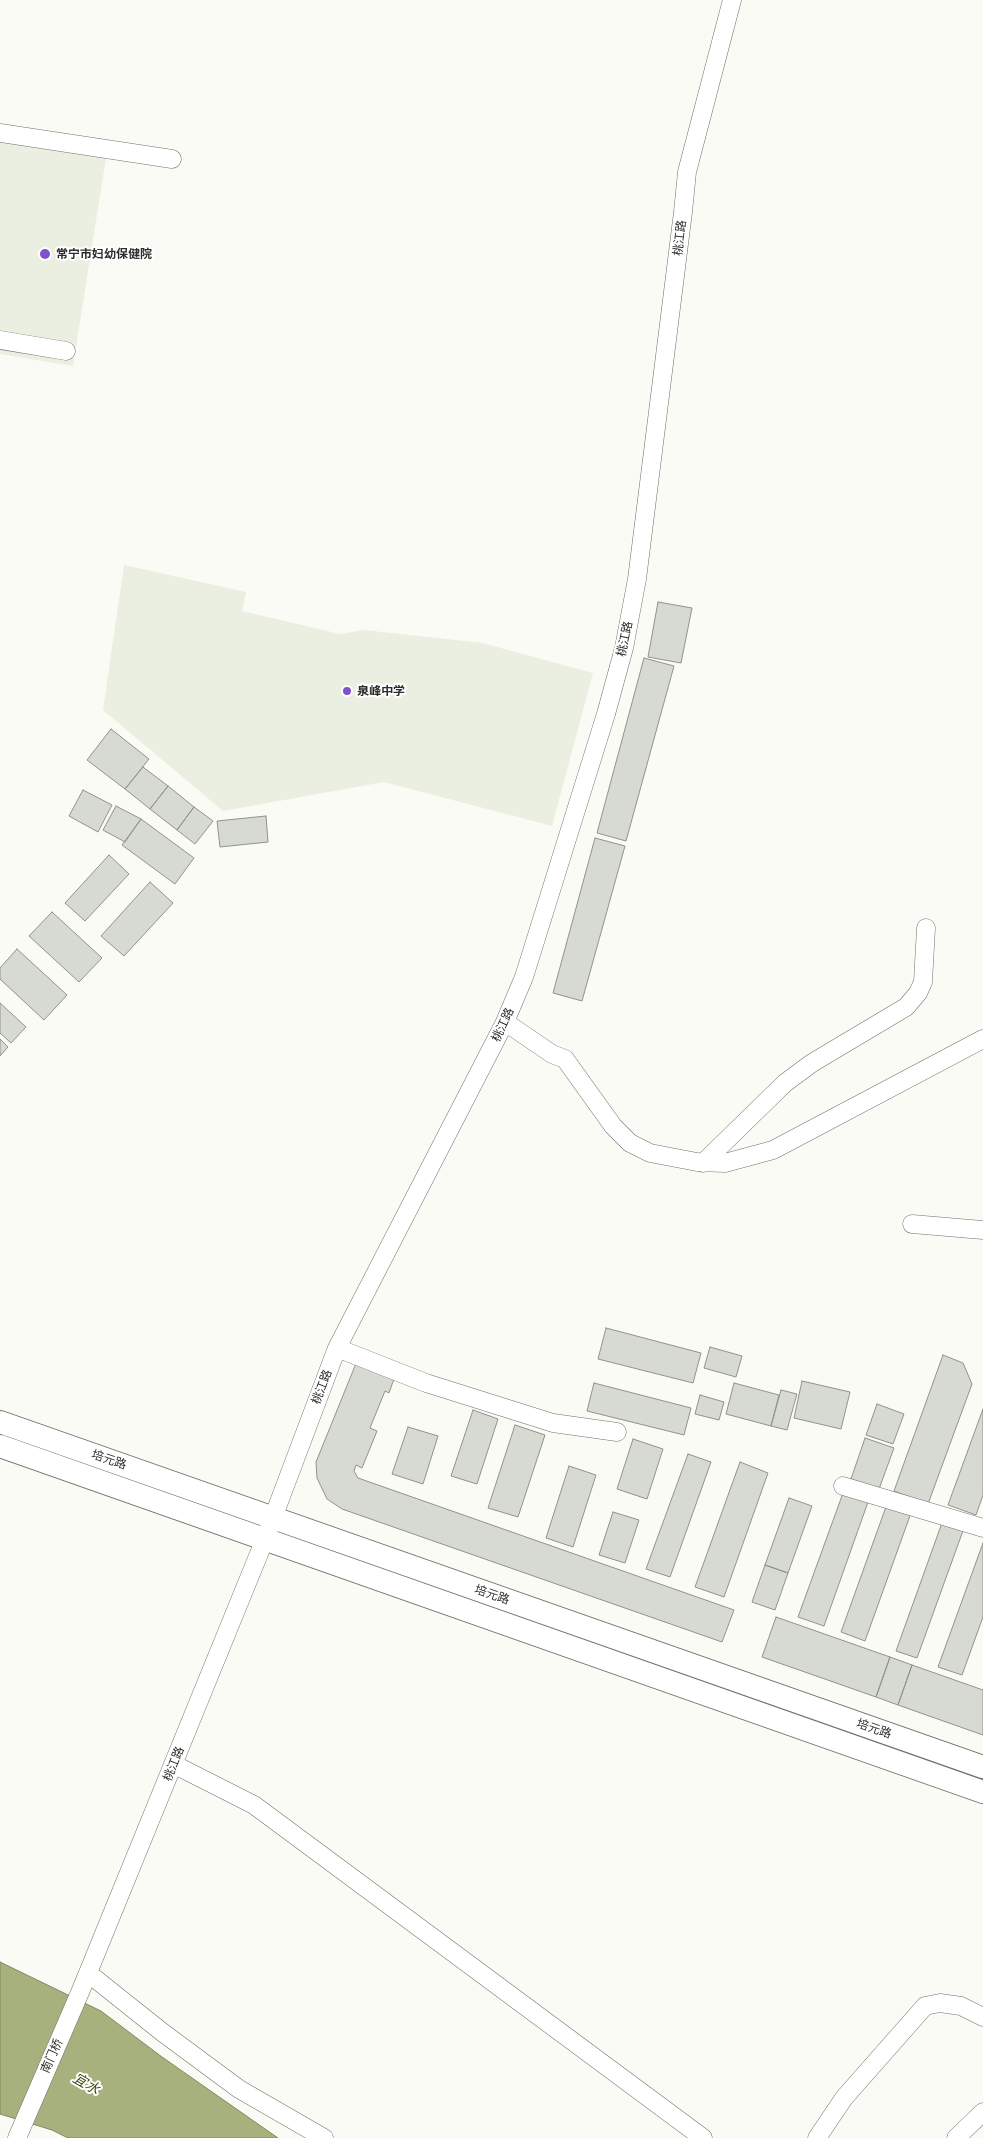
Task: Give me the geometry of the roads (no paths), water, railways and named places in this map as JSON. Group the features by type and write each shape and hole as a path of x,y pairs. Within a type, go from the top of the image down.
{"main road":[{"name":"培元路","path":"0,1422 983,1768"},
{"name":"培元路","path":"0,1446 983,1792"}],"street":[{"name":"桃江路","path":"81,1990 265,1540 337,1348 505,1022 527,968 606,714 624,648 638,569 687,172 732,0"},
{"path":"0,133 172,159"},
{"path":"0,340 66,351"},
{"path":"703,1163 792,1078 812,1063 906,1007 918,994 923,982 926,928"},
{"path":"505,1022 552,1054 565,1060 612,1126 630,1143 650,1153 703,1163 725,1163 773,1150 983,1039"},
{"path":"912,1224 983,1230"},
{"path":"337,1348 426,1383 553,1422 617,1432"},
{"path":"843,1486 983,1528"},
{"path":"174,1764 234,1794 275,1820 704,2138"},
{"path":"88,1973 162,2032 240,2089 324,2138"},
{"name":"南门桥","path":"20,2130 81,1990"},
{"path":"817,2138 844,2098 925,2006 940,2003 961,2006 983,2017"},
{"path":"956,2138 983,2112"}],"water":[{"name":"宜水","path":"0,1962 101,2011 162,2057 278,2138 68,2138 52,2130 0,2114"}],"place":[{"name":"常宁市妇幼保健院","path":"45,254"},
{"name":"泉峰中学","path":"347,691"}]}
